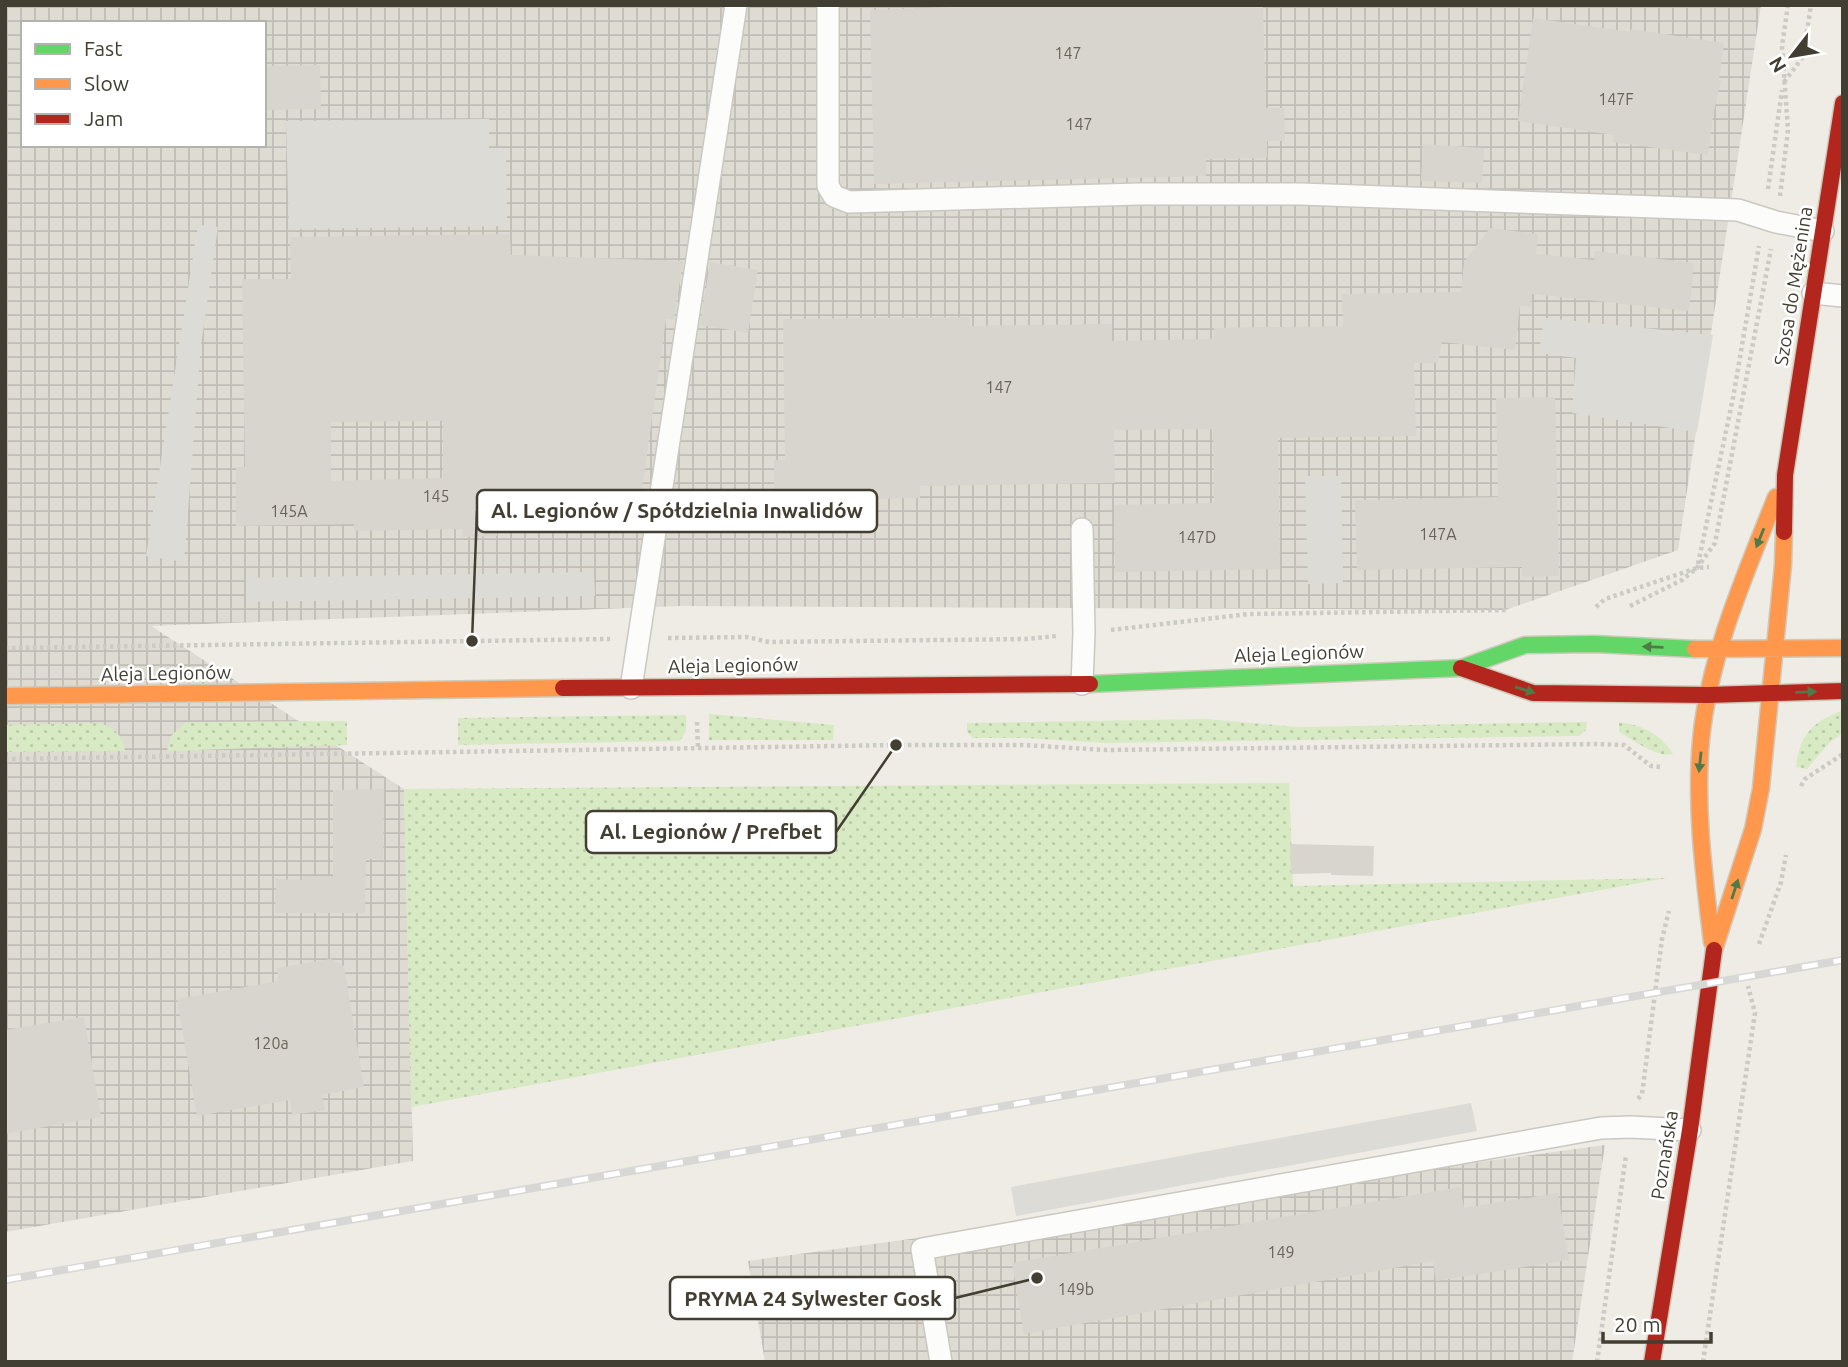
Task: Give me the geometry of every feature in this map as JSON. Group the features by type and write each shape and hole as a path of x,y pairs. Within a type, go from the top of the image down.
{"main road":[{"name":"Szosa do Mężenina","path":"1770,693 1783,565 1785,475 1823,231 1837,176 1843,103"},
{"name":"Szosa do Mężenina","path":"1708,695 1750,563 1785,475"},
{"name":"Aleja Legionów","path":"5,696 1082,684 1461,668 1525,645 1620,645 1721,650 1843,649"},
{"name":"Aleja Legionów","path":"1461,668 1533,693 1708,695 1843,691"},
{"name":"Poznańska","path":"1652,1362 1690,1130 1713,954 1753,829 1762,776 1770,693"},
{"name":"Poznańska","path":"1708,695 1698,769 1700,845 1713,954"}],"lane":[{"path":"631,688 736,5"},
{"path":"828,5 828,186 834,196 849,202 1140,194 1301,194 1738,210 1823,231"},
{"path":"1813,293 1843,296"},
{"path":"1082,529 1082,684"},
{"path":"942,1362 922,1249 1587,1130 1630,1127 1690,1130"}],"path":[{"path":"1698,568 1788,130 1782,46 1788,5"},
{"path":"1620,645 1618,612 1673,586 1698,568 1715,543 1770,220 1783,83 1803,57 1811,5"},
{"path":"1595,608 1605,599 1698,568"},
{"path":"5,648 747,637 769,642 1026,639 1249,614 1518,610"},
{"path":"1622,694 1624,745"},
{"path":"5,759 896,745 1023,745 1106,750 1624,745 1651,766 1698,769"},
{"path":"1797,793 1805,779 1843,754"},
{"path":"1762,776 1805,779"},
{"path":"1757,950 1781,882 1787,852"},
{"path":"1597,1362 1630,1127 1634,1104 1642,1094 1662,939 1671,902"},
{"path":"1703,1362 1755,1013 1748,987 1750,976"}],"shaded area":[{"path":"5,5 1761,5 1678,550 1505,610 681,606 151,626 404,789 413,1161 5,1232"},
{"path":"489,119 489,148 506,148 507,226 289,229 286,121"},
{"path":"198,225 218,227 201,345 184,562 146,556"},
{"path":"1544,318 1713,335 1697,432 1572,413 1576,358 1539,353"},
{"path":"1305,476 1341,476 1343,583 1308,584"},
{"path":"594,572 595,596 246,602 246,578"},
{"path":"1471,1103 1477,1131 1016,1216 1011,1187"},
{"path":"1605,1145 1572,1362 765,1362 748,1261"}],"green space":[{"path":"1843,710 1843,733 1829,743 1807,769 1796,767 1801,746 1810,731 1824,719"},
{"path":"709,714 834,725 833,740 709,740"},
{"path":"686,715 686,731 680,741 458,745 458,718"},
{"path":"1206,719 1299,727 1587,722 1586,730 1579,736 1105,743 973,738 967,732 967,723"},
{"path":"347,721 347,745 167,751 171,736 186,722"},
{"path":"1619,722 1650,732 1663,741 1673,754 1652,751 1638,744 1619,732"},
{"path":"100,723 117,733 125,751 5,752 5,725"},
{"path":"1289,783 1293,886 1667,878 411,1107 404,789"}],"building":[{"path":"1007,5 1263,5 1266,108 1284,108 1285,141 1267,141 1267,158 1206,159 1206,176 874,184 870,10"},
{"path":"1533,18 1724,43 1721,80 1708,155 1613,142 1614,135 1518,121"},
{"path":"320,65 321,109 266,110 266,66"},
{"path":"1423,144 1484,148 1482,183 1421,181"},
{"path":"1490,228 1538,234 1536,254 1594,260 1595,251 1694,263 1689,311 1532,294 1531,307 1520,306 1515,350 1442,342 1438,363 1414,363 1416,436 1278,438 1280,569 1115,572 1114,505 1214,503 1213,429 1114,430 1115,483 920,486 920,498 865,499 865,504 774,504 774,460 785,460 783,319 970,317 970,326 1112,324 1112,341 1214,339 1214,328 1343,326 1342,294 1461,292 1464,262"},
{"path":"510,234 511,255 683,261 674,320 666,319 637,525 519,526 519,529 497,529 497,536 462,537 462,529 354,531 354,524 236,526 236,467 245,467 242,279 291,279 290,237","holes":["443,421 443,478 331,481 331,422"]},
{"path":"710,262 758,270 748,333 700,325"},
{"path":"1555,397 1559,576 1522,577 1522,567 1357,570 1355,500 1498,497 1496,398"},
{"path":"384,789 383,859 366,859 365,913 275,913 276,879 303,880 303,876 333,876 333,790"},
{"path":"1290,844 1374,846 1373,876 1291,874"},
{"path":"331,959 344,966 364,1087 322,1095 325,1110 292,1115 290,1100 197,1116 177,999 279,981 277,968"},
{"path":"84,1017 101,1117 5,1134 5,1030"},
{"path":"1460,1187 1464,1208 1558,1193 1569,1260 1436,1281 1433,1261 1024,1334 1012,1263"}],"railway":[{"path":"5,1280 1843,960"}],"traffic: fast":[{"path":"1090,684 1461,668 1525,645 1595,644 1695,649"}],"traffic: slow":[{"path":"1712,942 1700,816 1699,765 1705,709 1730,616 1776,497"},
{"path":"1714,950 1753,829 1761,788 1784,532"},
{"path":"1695,649 1843,648"},
{"path":"5,696 563,688"}],"traffic: jam":[{"path":"1784,532 1785,475 1843,103"},
{"path":"1461,668 1533,693 1708,695 1843,691"},
{"path":"563,688 1090,684"},
{"path":"1652,1362 1690,1130 1714,950"}],"place":[{"name":"Al. Legionów / Spółdzielnia Inwalidów","path":"472,641"},
{"name":"Al. Legionów / Prefbet","path":"896,745"},
{"name":"PRYMA 24 Sylwester Gosk","path":"1037,1278"}]}
